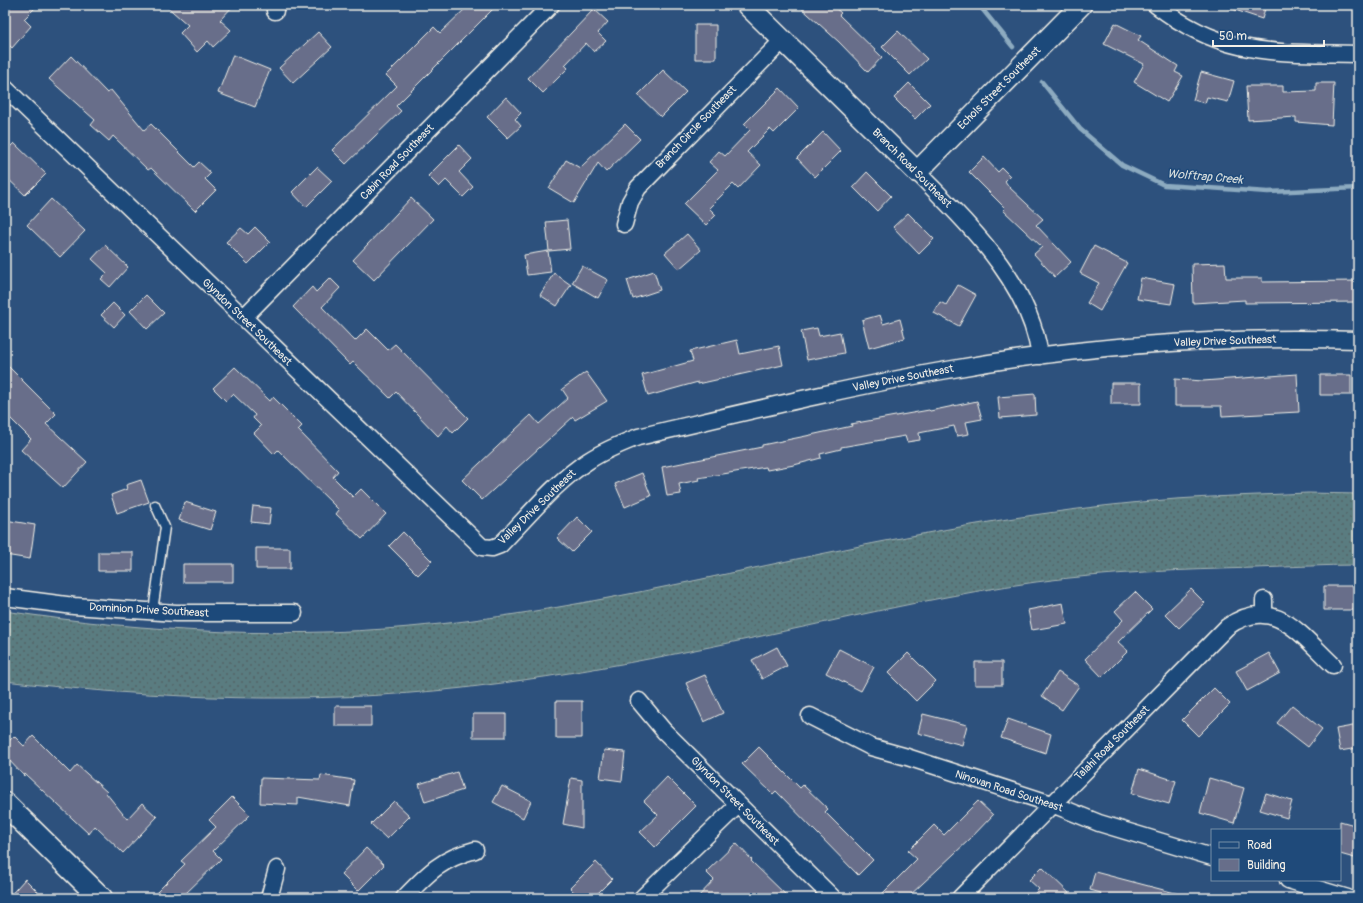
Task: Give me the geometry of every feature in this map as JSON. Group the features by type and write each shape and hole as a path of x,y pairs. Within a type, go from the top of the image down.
{"main road":[{"path":"5,804 102,898"}],"street":[{"name":"Cabin Road Southeast","path":"243,318 551,5"},
{"name":"Branch Road Southeast","path":"748,5 917,172 972,229 1000,265 1024,302 1032,320 1040,356"},
{"name":"Echols Street Southeast","path":"917,172 1081,5"},
{"path":"1156,5 1173,18 1197,32 1221,42 1245,48 1271,52 1358,50"},
{"name":"Branch Circle Southeast","path":"624,224 630,202 638,188 783,40"},
{"name":"Glyndon Street Southeast","path":"5,88 479,545 482,547 492,548"},
{"name":"Valley Drive Southeast","path":"492,548 500,545 573,472 611,448 638,437 869,384 954,368 1040,356 1156,344 1243,340 1358,340"},
{"name":"Dominion Drive Southeast","path":"5,597 74,606 153,611 294,613"},
{"name":"Talahi Road Southeast","path":"960,898 1227,627 1238,619 1251,615 1264,607 1275,616 1287,622 1333,665"},
{"name":"Glyndon Street Southeast","path":"639,701 664,731 833,898"},
{"name":"Ninovan Road Southeast","path":"810,716 871,747 1052,804 1099,823 1211,857"},
{"path":"642,898 738,805"},
{"path":"404,898 442,862 458,854 476,850"},
{"path":"269,898 277,868"},
{"path":"1291,881 1348,898"}],"lane":[{"path":"153,611 165,527 155,505"}],"green space":[{"path":"1308,493 1358,494 1358,565 1146,572 1091,576 1006,586 945,597 712,647 629,663 505,683 407,693 350,697 234,698 118,692 5,681 5,611 113,625 222,632 277,633 386,629 498,617 614,597 843,549 969,525 1038,514 1176,499"}],"building":[{"path":"5,5 38,5 24,19 31,26 12,48 5,41"},
{"path":"165,5 234,5 220,20 231,30 213,47 208,41 197,52 180,33 188,25"},
{"path":"469,5 497,5 396,106 401,111 346,164 332,150 397,86 386,75 434,27 440,33"},
{"path":"798,5 832,5 841,13 839,15 882,57 868,72 839,42"},
{"path":"1226,5 1266,5 1262,19 1226,7"},
{"path":"594,9 608,22 598,33 606,41 594,52 586,43 565,65 568,68 543,93 528,78"},
{"path":"1115,23 1141,36 1138,40 1178,66 1175,72 1183,76 1167,102 1134,82 1144,64 1104,44"},
{"path":"695,25 716,25 716,59 695,59"},
{"path":"898,31 927,59 910,75 882,47"},
{"path":"318,32 332,47 293,83 279,68"},
{"path":"233,55 270,70 255,107 218,93"},
{"path":"71,56 107,93 111,90 144,130 151,124 194,167 199,162 211,173 205,179 216,190 195,211 151,168 148,170 113,136 109,141 91,125 95,120 49,79"},
{"path":"663,70 686,92 661,117 638,95"},
{"path":"1201,72 1234,81 1228,102 1207,97 1205,103 1193,100"},
{"path":"909,83 930,104 915,119 894,98"},
{"path":"1316,83 1334,83 1332,125 1296,122 1296,117 1248,120 1246,86 1283,86 1283,92 1316,91"},
{"path":"780,88 799,108 774,133 770,129 747,152 761,165 738,189 733,184 709,208 716,215 706,225 684,204 718,170 709,162 719,151 725,156 750,130 744,124"},
{"path":"506,97 521,113 515,119 521,126 508,138 487,117"},
{"path":"625,124 640,139 606,172 598,163 574,203 549,188 566,160 580,168"},
{"path":"823,132 841,151 815,177 797,158"},
{"path":"14,143 46,174 25,195 5,176 5,152"},
{"path":"459,145 472,159 459,172 473,187 463,197 446,180 439,187 428,176"},
{"path":"984,157 998,172 1002,168 1010,176 1005,181 1009,187 1043,219 1036,225 1071,262 1055,277 1034,254 1042,247 1003,210 1005,208 969,172"},
{"path":"317,167 332,181 306,207 292,192"},
{"path":"867,172 891,196 877,211 853,187"},
{"path":"411,198 433,219 374,280 353,260"},
{"path":"51,199 85,231 60,257 27,225"},
{"path":"908,213 934,239 919,254 893,227"},
{"path":"567,220 570,249 549,251 546,222"},
{"path":"255,227 270,242 248,264 226,242 241,228 248,234"},
{"path":"687,234 701,250 679,269 665,253"},
{"path":"105,245 128,267 110,287 101,279 107,273 92,259"},
{"path":"1094,246 1127,263 1100,311 1087,303 1099,283 1080,273"},
{"path":"548,251 551,272 527,275 524,255"},
{"path":"1225,263 1226,278 1262,278 1262,282 1358,281 1358,302 1245,303 1245,300 1193,303 1192,264"},
{"path":"582,266 608,280 598,298 572,283"},
{"path":"654,271 660,290 633,299 627,280"},
{"path":"554,273 571,285 557,306 540,295"},
{"path":"330,278 340,288 322,307 355,341 367,329 388,350 395,344 468,418 453,433 447,426 438,436 396,392 390,398 353,362 350,365 293,307 312,287 316,292"},
{"path":"1141,278 1175,284 1171,304 1137,299"},
{"path":"958,285 976,295 959,326 934,313 940,302 946,305"},
{"path":"146,295 164,313 147,329 130,311"},
{"path":"113,303 125,315 114,327 101,315"},
{"path":"880,315 883,324 900,319 905,338 869,348 862,320"},
{"path":"817,328 819,336 840,332 844,353 807,360 801,331"},
{"path":"737,340 740,354 779,346 783,365 698,384 698,382 648,396 642,375 693,361 690,351"},
{"path":"5,363 56,414 46,424 87,462 63,488 21,450 31,439 5,413"},
{"path":"235,367 270,401 273,397 302,426 298,430 338,471 333,477 353,497 361,489 386,514 362,539 336,514 339,510 278,450 274,454 254,433 261,426 253,418 255,415 233,394 226,401 213,388"},
{"path":"586,372 607,401 575,420 573,417 482,500 462,480 531,415 539,424 568,398 562,389"},
{"path":"1297,374 1299,412 1222,416 1221,406 1175,406 1175,379 1203,381"},
{"path":"1320,375 1351,375 1351,395 1320,395"},
{"path":"1111,383 1141,383 1141,404 1111,404"},
{"path":"1035,394 1036,415 1000,418 998,397"},
{"path":"977,401 982,419 966,422 969,434 957,436 954,426 919,433 920,440 907,442 905,436 841,447 841,449 820,454 821,458 794,465 767,470 766,467 698,478 699,480 679,484 681,494 667,496 662,467 762,447 762,445 852,426 851,424 930,411"},
{"path":"642,473 651,496 625,507 615,484"},
{"path":"141,480 149,502 117,513 111,495 127,489 126,485"},
{"path":"185,502 216,512 210,530 179,520"},
{"path":"253,506 271,508 269,524 251,522"},
{"path":"577,517 592,532 572,552 557,538"},
{"path":"5,520 35,525 30,559 5,555"},
{"path":"403,532 432,561 418,575 389,546"},
{"path":"256,548 290,548 290,569 256,569"},
{"path":"98,552 133,552 133,571 98,571"},
{"path":"183,564 233,564 233,582 183,582"},
{"path":"1324,586 1358,586 1358,610 1324,610"},
{"path":"1191,589 1205,603 1179,628 1165,614"},
{"path":"1135,592 1152,609 1118,642 1128,651 1102,677 1085,659 1123,620 1115,611"},
{"path":"1063,603 1067,624 1032,630 1028,610"},
{"path":"777,647 787,666 762,679 752,660"},
{"path":"839,649 874,667 861,691 826,673"},
{"path":"908,653 936,681 916,701 888,673"},
{"path":"1269,653 1280,673 1247,691 1236,671"},
{"path":"975,662 1002,662 1002,685 975,685"},
{"path":"1058,672 1079,686 1062,710 1042,696"},
{"path":"705,675 723,713 704,722 686,683"},
{"path":"1214,688 1230,704 1198,736 1182,720"},
{"path":"556,701 582,701 582,738 556,738"},
{"path":"1292,705 1322,729 1308,747 1277,723"},
{"path":"335,706 371,706 371,726 335,726"},
{"path":"473,714 506,714 506,737 473,737"},
{"path":"923,714 967,725 962,745 918,733"},
{"path":"1008,719 1051,734 1046,753 1001,738"},
{"path":"1358,725 1358,748 1340,751 1336,729"},
{"path":"14,736 24,746 33,736 70,773 77,765 107,792 106,793 127,819 142,803 157,817 123,853 95,826 89,834 25,774 24,776 5,756 5,745"},
{"path":"759,747 800,788 803,785 828,809 825,812 873,860 858,875 776,791 773,794 742,764"},
{"path":"604,750 625,752 622,781 600,778"},
{"path":"1139,769 1176,781 1169,804 1132,793"},
{"path":"457,772 463,790 425,802 419,784"},
{"path":"321,775 354,780 350,806 298,797 298,805 260,803 261,778 320,780"},
{"path":"667,777 696,806 655,847 640,832 658,815 644,801"},
{"path":"571,778 582,780 582,828 563,824"},
{"path":"1209,778 1244,788 1234,823 1200,813"},
{"path":"502,786 531,801 523,818 493,802"},
{"path":"1266,793 1292,801 1287,818 1260,810"},
{"path":"232,797 250,815 213,851 221,859 181,898 151,898 185,864 181,861 216,827 209,820"},
{"path":"394,801 410,816 387,839 371,824"},
{"path":"978,801 993,815 970,839 907,898 878,898 917,859 908,851 934,825 944,835"},
{"path":"1340,821 1358,826 1358,859 1341,854"},
{"path":"736,843 752,860 751,861 789,898 697,898 714,880 706,872"},
{"path":"366,848 384,865 358,891 341,874"},
{"path":"596,862 612,879 593,898 580,898 570,888"},
{"path":"1042,867 1074,898 1030,898 1039,889 1029,880"},
{"path":"1095,872 1179,894 1179,898 1100,898 1101,893 1090,890"},
{"path":"25,879 44,898 8,898"}],"waterway":[{"name":"Wolftrap Creek","path":"979,5 1013,47"},
{"name":"Wolftrap Creek","path":"1042,82 1080,129 1122,165 1164,185 1268,192 1358,188"}]}
